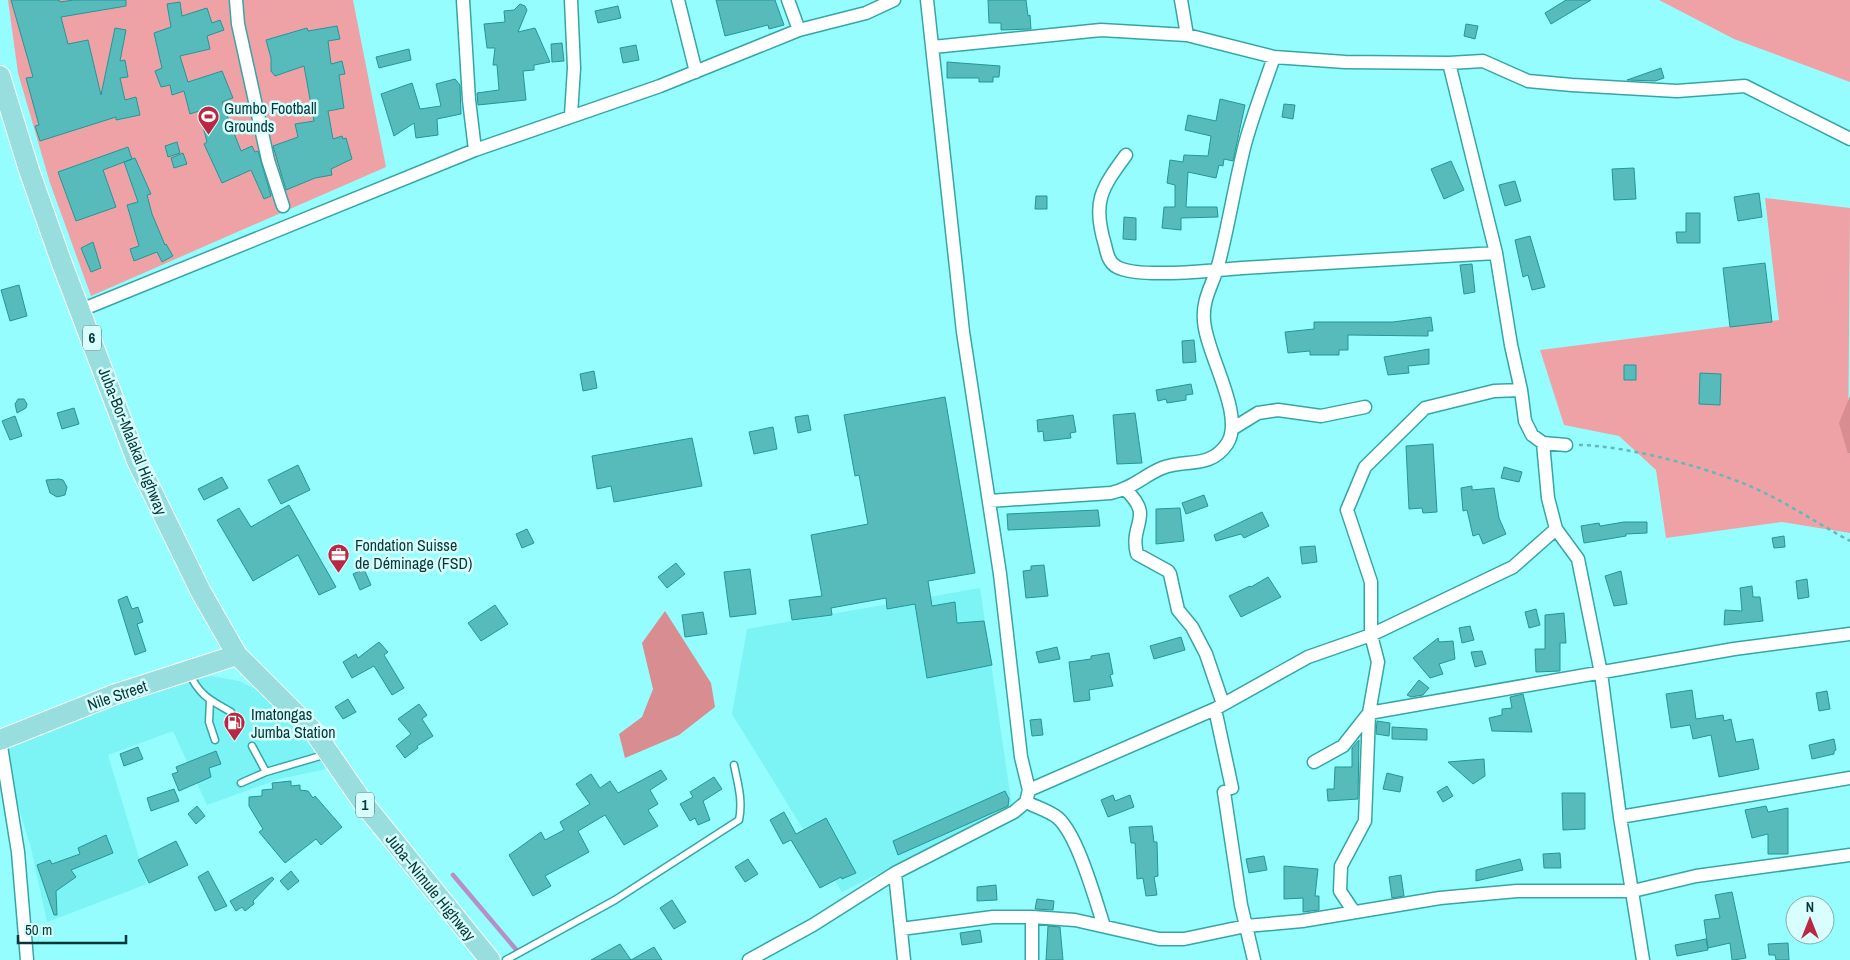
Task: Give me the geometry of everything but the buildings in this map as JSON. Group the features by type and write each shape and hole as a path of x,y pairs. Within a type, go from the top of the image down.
{"main road":[{"name":"Juba-Bor-Malakal Highway","path":"0,76 29,170 61,262 81,310 137,461 201,592 237,655"},
{"name":"Nile Street","path":"0,740 113,695 237,655"},
{"name":"Juba–Nimule Highway","path":"237,655 315,733 330,753 341,773 370,811 490,960"}],"street":[{"path":"236,0 238,24 268,160 283,206"},
{"path":"463,0 469,100 475,150"},
{"path":"570,116 574,68 571,0"},
{"path":"678,0 696,72"},
{"path":"788,0 799,30"},
{"path":"81,310 475,150 696,72 799,30 866,13 894,0"},
{"path":"927,0 934,47 947,198 961,313 1000,574 1021,757 1028,796 1058,817 1067,830 1084,869 1104,926"},
{"path":"1181,0 1187,35"},
{"path":"934,47 1101,30 1187,35 1274,57 1345,62 1449,63 1483,61 1528,81 1572,85 1677,90 1745,86 1850,139"},
{"path":"989,501 1111,493 1126,490 1162,468 1204,462 1216,455 1227,444 1232,429 1230,411 1204,322 1204,301 1217,270 1245,143 1274,57"},
{"path":"1449,63 1496,253 1525,420 1532,435 1543,443 1566,445"},
{"path":"1126,155 1106,182 1099,201 1100,229 1108,259 1116,267 1127,271 1182,273 1496,253"},
{"path":"1354,912 1340,890 1341,866 1365,821 1368,713 1378,662 1371,635 1371,582 1347,510 1366,467 1426,408 1494,391 1521,390"},
{"path":"1232,429 1258,413 1278,410 1321,416 1366,406"},
{"path":"1543,443 1548,498 1556,529 1578,559 1601,673 1620,817 1643,960"},
{"path":"1126,490 1140,503 1141,510 1135,547 1137,554 1168,570 1178,610 1192,627 1206,654 1219,706 1246,926 1254,960"},
{"path":"749,960 813,925 895,873 1014,812 1028,796 1219,706 1308,657 1371,635 1513,567 1556,529"},
{"path":"1314,762 1343,746 1368,713 1734,649 1850,634"},
{"path":"0,740 18,852 27,960"},
{"path":"1620,817 1850,778"},
{"path":"901,929 992,917 1032,917 1075,920 1159,939 1184,939 1246,926 1302,921 1440,898 1517,891 1633,890 1696,876 1850,855"},
{"path":"895,873 904,960"},
{"path":"1032,917 1032,960"}],"lane":[{"path":"188,670 197,690 231,712"},
{"path":"210,700 209,722 215,740"},
{"path":"252,746 266,772"},
{"path":"240,782 266,772 330,753"},
{"path":"506,960 593,914 739,820 742,808 741,795 734,765"}],"path":[{"path":"1566,445 1607,446 1720,475 1767,494 1850,541"}],"shaded area":[{"name":"Gumbo Football Grounds","path":"8,0 353,0 386,167 91,296 50,183 18,73"},
{"path":"1659,0 1850,0 1850,82 1734,39"},
{"path":"1765,198 1850,208 1848,454 1850,453 1850,533 1782,522 1666,538 1656,470 1619,436 1564,425 1540,350 1779,320"},
{"path":"1850,396 1850,453 1848,454 1839,423"},
{"path":"980,588 1012,807 842,892 732,714 747,629"},
{"path":"665,611 711,683 715,707 679,735 625,758 619,734 642,717 653,689 642,643"},
{"path":"211,676 239,681 272,697 312,741 326,769 279,779 207,805 173,731 108,755 147,884 47,922 31,848 0,747 159,688"}],"waterway":[{"path":"453,875 519,953"}],"place":[{"name":"Gumbo Football Grounds","path":"208,136"},
{"name":"Fondation Suisse de Déminage (FSD)","path":"339,573"},
{"name":"Imatongas Jumba Station","path":"235,742"}]}
